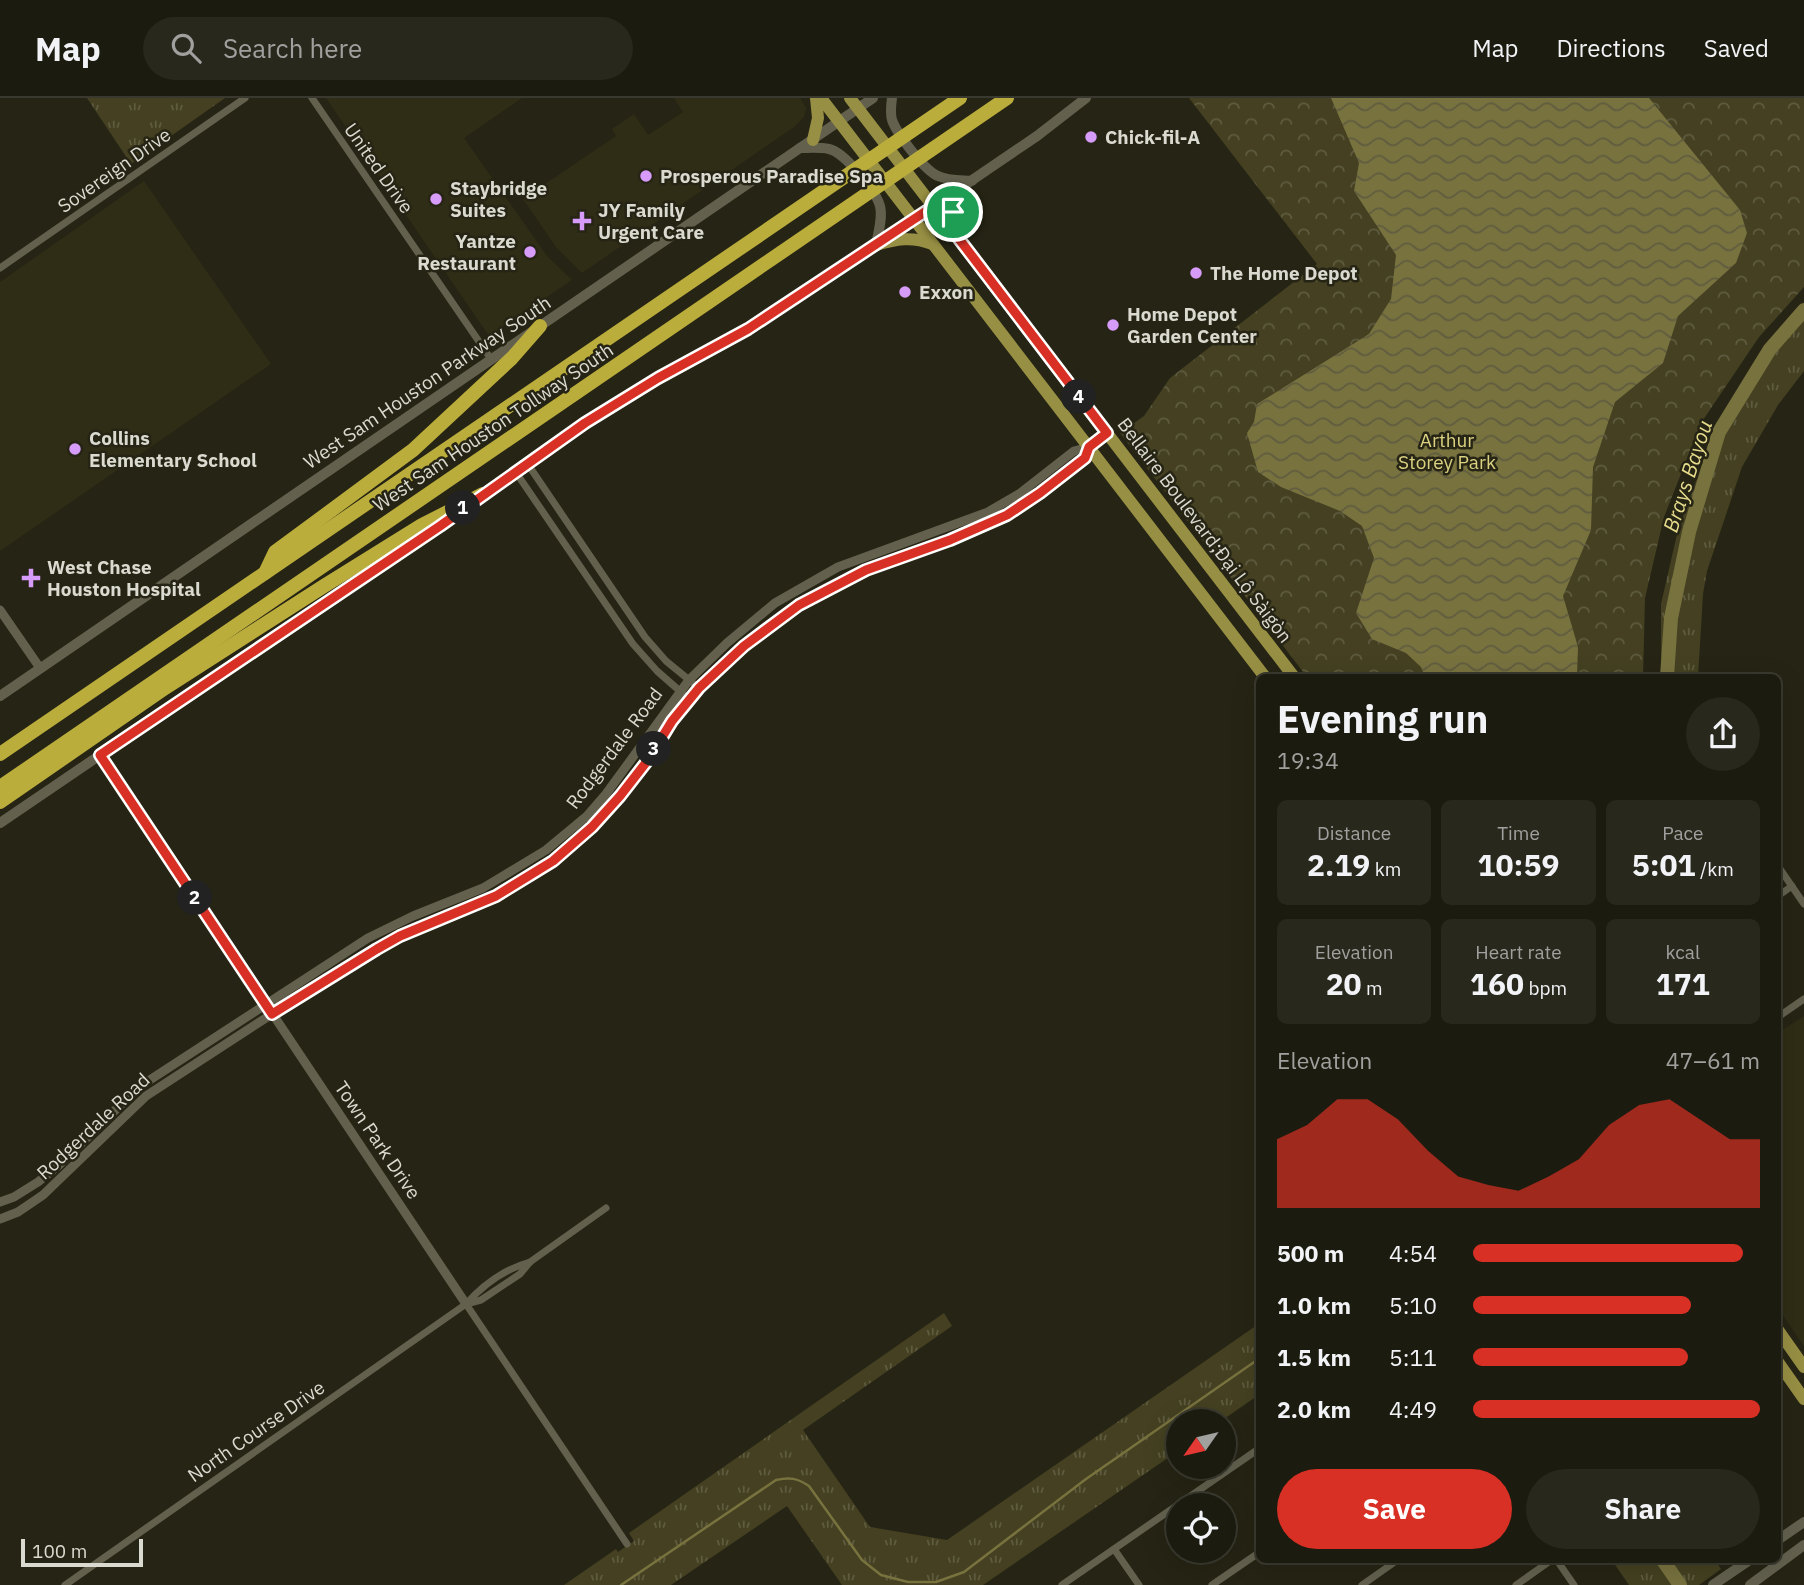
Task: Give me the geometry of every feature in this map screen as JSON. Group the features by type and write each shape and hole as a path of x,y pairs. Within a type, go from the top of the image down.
{"highway":[{"name":"West Sam Houston Tollway South","path":"0,754 960,98"},
{"name":"West Sam Houston Tollway South","path":"0,788 1007,98"},
{"path":"265,573 275,552 413,450 512,358 540,326"},
{"path":"0,802 165,688 335,579 422,525 483,494"}],"main road":[{"path":"819,98 1263,674"},
{"path":"813,140 819,98"},
{"name":"West Sam Houston Parkway South","path":"0,696 839,122 854,103 873,98"},
{"path":"892,98 891,109 895,126 923,164 935,175 972,181"},
{"path":"0,823 316,611 585,423 658,378 748,329 972,181 1086,98"},
{"name":"Bellaire Boulevard;Đại Lộ Sàigòn","path":"854,103 1291,674"},
{"path":"800,148 830,149 843,156 852,166 877,199 881,209 876,245"},
{"path":"956,235 953,212 958,190"},
{"path":"876,245 902,238 932,244"},
{"path":"1781,1334 1804,1367"},
{"path":"1781,1366 1804,1399"},
{"path":"1781,1538 1804,1522"},
{"path":"1781,1562 1804,1545"},
{"path":"1717,1582 1745,1563"},
{"path":"1750,1585 1780,1563"}],"street":[{"name":"Sovereign Drive","path":"0,268 245,98"},
{"name":"United Drive","path":"312,98 491,359"},
{"name":"Rodgerdale Road","path":"0,1202 14,1197 58,1166 139,1087 265,1004 368,938 483,888 527,864 565,836 606,794 690,680 754,619 793,592 838,567 966,521 1002,505 1074,451 1089,447 1107,433"},
{"name":"Rodgerdale Road","path":"0,1219 18,1212 43,1195 146,1096 272,1014 400,936 491,898 534,874 572,846 636,777 689,699 762,631 799,605 844,580 971,532 1007,515 1085,458 1089,447"},
{"path":"527,463 651,645 699,688"},
{"path":"515,471 641,654 689,699"},
{"path":"966,521 971,532"},
{"path":"838,567 844,580"},
{"path":"598,593 609,585"},
{"path":"0,611 40,668"},
{"name":"Town Park Drive","path":"100,755 626,1544"},
{"path":"565,836 572,846"},
{"path":"527,864 534,874"},
{"path":"1781,870 1804,904"},
{"path":"1781,894 1792,886"},
{"path":"394,926 400,936"},
{"path":"1781,1015 1804,999"},
{"name":"North Course Drive","path":"65,1585 466,1304 481,1300 520,1274 530,1262 606,1209"},
{"path":"1062,1585 1256,1451"},
{"path":"1114,1549 1139,1585"},
{"path":"1212,1585 1256,1555"},
{"path":"1362,1585 1393,1563"},
{"path":"1516,1585 1549,1563"},
{"path":"1558,1563 1574,1585"}],"shaded area":[{"path":"326,98 522,98 464,138 547,256 572,280 489,336"},
{"path":"674,98 800,98 806,108 804,117 794,127 582,273 556,247 523,199 616,136 612,129 634,114 648,135 683,112"},
{"name":"Collins Elementary School","path":"144,181 271,364 0,551 0,282"},
{"path":"1804,1016 1804,1346 1781,1312 1781,1031"}],"green space":[{"path":"87,98 225,98 131,164"},
{"name":"Arthur Storey Park","path":"1189,98 1804,98 1804,287 1759,337 1701,423 1664,517 1645,598 1643,674 1305,674 1120,433 1144,416 1170,378 1317,264"},
{"path":"1804,307 1804,371 1778,405 1742,467 1707,571 1698,674 1661,674 1661,604 1678,530 1714,432 1767,348"},
{"path":"944,1313 952,1326 803,1430 870,1527 947,1540 1256,1326 1256,1397 1236,1411 1166,1409 1166,1459 983,1585 842,1585 787,1506 671,1585 564,1585 616,1549 618,1552 634,1541 629,1533"},
{"path":"1614,1563 1717,1563 1721,1569 1699,1585 1629,1585"}],"water":[{"path":"1331,98 1649,98 1740,210 1747,233 1736,263 1678,316 1663,363 1615,402 1593,467 1591,530 1563,596 1578,647 1577,674 1424,674 1421,667 1406,653 1372,639 1356,613 1374,558 1362,526 1340,511 1281,487 1258,472 1247,433 1254,422 1257,404 1369,334 1391,299 1396,255 1354,191 1359,163"}],"waterway":[{"name":"Brays Bayou","path":"1667,674 1671,618 1689,532 1719,432 1770,349 1804,310"},
{"path":"621,1585 776,1480 789,1478 809,1486 862,1560 881,1575 908,1582 936,1582 964,1572 1086,1479 1256,1361"},
{"name":"Brays Bayou","path":"1665,1563 1680,1585"}],"place":[{"name":"Chick-fil-A","path":"1091,137"},
{"name":"Prosperous Paradise Spa","path":"646,176"},
{"name":"Staybridge Suites","path":"436,199"},
{"name":"JY Family Urgent Care","path":"582,221"},
{"name":"Yantze Restaurant","path":"530,252"},
{"name":"The Home Depot","path":"1196,273"},
{"name":"Exxon","path":"905,292"},
{"name":"Home Depot Garden Center","path":"1113,325"},
{"name":"Collins Elementary School","path":"75,449"},
{"name":"West Chase Houston Hospital","path":"31,578"}],"route":[{"path":"958,190 953,212 956,235 1107,433 1089,447 1085,458 1007,515 993,523 894,559 829,587 762,631 699,688 672,721 648,760 620,796 592,827 553,861 496,896 400,936 272,1014 100,755 294,626 585,423 658,378 748,329 958,190"}]}
